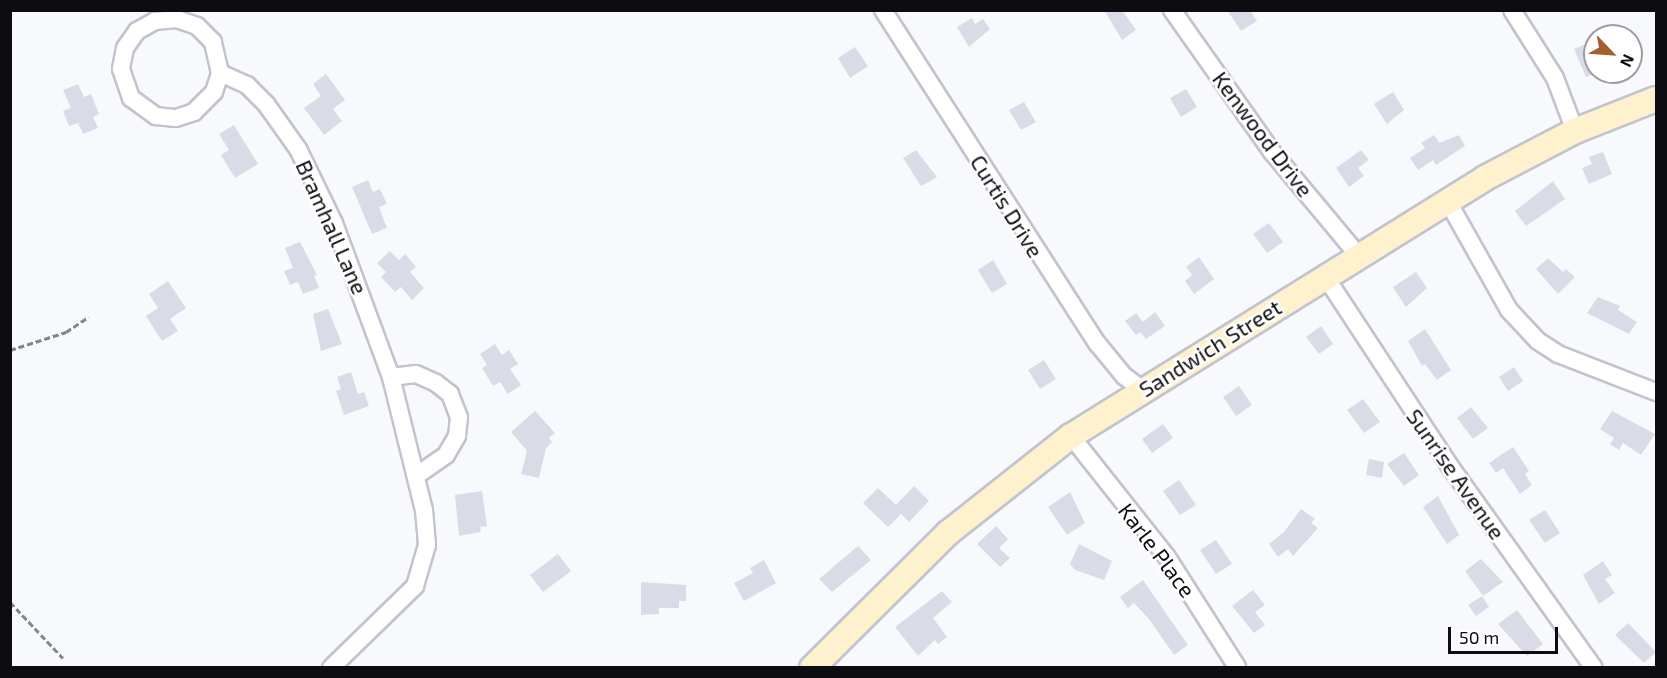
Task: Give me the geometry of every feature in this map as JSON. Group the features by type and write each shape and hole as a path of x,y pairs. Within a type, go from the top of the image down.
{"street":[{"name":"Curtis Drive","path":"883,10 1096,343 1124,376 1143,390"},
{"name":"Kenwood Drive","path":"1172,10 1272,153 1358,255"},
{"path":"1512,10 1555,78 1575,131"},
{"path":"177,19 197,26 213,42 220,74 214,92 202,106 186,116 166,118 138,106 125,89 120,69 125,48 137,31 155,21 177,19"},
{"name":"Bramhall Lane","path":"220,74 247,85 266,104 320,189 391,377 416,476 427,545 423,567 401,601 331,668"},
{"name":"Sandwich Street","path":"812,668 948,533 1071,436 1448,200 1575,131 1656,99"},
{"path":"1448,200 1509,310 1538,342 1558,354 1656,392"},
{"name":"Sunrise Avenue","path":"1325,276 1449,465 1594,668"},
{"path":"391,377 416,374 436,383 450,394 459,417 457,436 446,455 416,476"},
{"name":"Karle Place","path":"1071,436 1167,557 1237,668"}],"path":[{"path":"10,350 66,332 88,316"},
{"path":"10,602 63,658"}],"building":[{"path":"1104,10 1122,10 1136,30 1122,40"},
{"path":"1227,10 1250,10 1257,21 1241,31"},
{"path":"972,18 975,24 983,19 990,29 969,47 957,27"},
{"path":"1583,45 1583,70 1574,49"},
{"path":"855,47 868,66 850,78 838,58"},
{"path":"326,74 345,100 333,109 342,121 324,135 304,108 321,96 313,84"},
{"path":"78,84 84,97 91,94 99,114 93,117 98,128 83,134 78,123 69,126 63,111 71,108 63,90"},
{"path":"1186,89 1197,107 1181,117 1170,98"},
{"path":"1393,92 1404,110 1387,124 1374,104"},
{"path":"1024,102 1036,122 1021,130 1009,110"},
{"path":"234,125 258,164 235,178 221,155 229,150 219,134"},
{"path":"1434,135 1439,143 1459,135 1465,146 1436,165 1433,160 1418,170 1410,158 1425,148 1421,143"},
{"path":"916,150 937,177 921,186 903,158"},
{"path":"1361,150 1369,160 1358,168 1364,176 1349,187 1336,168"},
{"path":"1603,152 1612,174 1589,184 1582,168 1592,164 1589,157"},
{"path":"368,180 373,192 380,189 387,204 379,207 387,228 372,234 352,187"},
{"path":"1553,181 1565,199 1526,226 1515,211"},
{"path":"1269,223 1283,242 1267,253 1253,234"},
{"path":"300,242 317,275 314,276 319,288 303,294 298,282 290,285 284,271 293,268 285,248"},
{"path":"390,251 399,260 405,254 416,267 410,272 424,288 412,300 401,287 395,292 381,277 386,272 377,263"},
{"path":"1199,257 1214,279 1194,294 1185,281 1192,275 1186,267"},
{"path":"1548,258 1563,272 1566,269 1575,277 1558,294 1536,269"},
{"path":"993,260 1007,284 992,293 978,270"},
{"path":"1416,272 1427,288 1406,307 1393,287"},
{"path":"168,281 186,308 170,319 178,331 162,341 146,316 158,308 149,294"},
{"path":"1598,297 1620,306 1618,310 1637,322 1629,334 1587,313"},
{"path":"328,309 342,344 321,351 313,314"},
{"path":"1155,312 1165,326 1146,339 1140,332 1136,335 1125,321 1136,313 1143,322"},
{"path":"1321,326 1333,344 1319,354 1306,337"},
{"path":"1425,329 1451,370 1437,380 1425,364 1422,366 1408,341"},
{"path":"495,344 502,355 509,350 518,364 510,369 521,385 508,394 500,382 493,386 482,368 487,365 480,354"},
{"path":"1044,360 1056,379 1040,389 1028,370"},
{"path":"1514,367 1523,381 1508,391 1499,377"},
{"path":"351,372 358,394 364,392 369,406 344,415 336,391 341,389 337,377"},
{"path":"1239,386 1252,405 1236,416 1223,397"},
{"path":"1363,399 1380,422 1364,433 1347,410"},
{"path":"1471,407 1488,428 1473,439 1457,418"},
{"path":"535,411 555,433 549,438 552,442 546,448 539,478 521,474 527,451 511,432"},
{"path":"1612,411 1655,434 1641,455 1623,443 1619,450 1610,444 1614,438 1600,429"},
{"path":"1163,424 1173,438 1152,453 1142,439"},
{"path":"1513,447 1529,471 1525,474 1532,485 1520,494 1503,468 1496,473 1489,463"},
{"path":"1404,453 1419,475 1404,486 1387,464"},
{"path":"1369,459 1384,462 1382,478 1366,475"},
{"path":"1179,480 1196,505 1180,515 1163,491"},
{"path":"914,486 929,501 909,522 901,514 888,527 863,503 878,488 896,505"},
{"path":"482,491 487,526 480,527 481,532 459,536 455,495"},
{"path":"1070,492 1085,523 1067,535 1048,507"},
{"path":"1438,496 1459,535 1447,544 1423,507"},
{"path":"1301,509 1315,519 1311,523 1318,528 1293,556 1288,549 1278,557 1269,544 1284,532"},
{"path":"1545,510 1560,533 1545,543 1529,520"},
{"path":"996,526 1008,539 999,548 1010,558 1000,567 977,544"},
{"path":"1216,540 1232,564 1216,574 1200,550"},
{"path":"1079,544 1112,561 1104,580 1075,570 1070,564"},
{"path":"858,546 871,560 832,592 819,579"},
{"path":"558,554 571,571 543,592 530,575"},
{"path":"1481,559 1503,582 1483,596 1465,571"},
{"path":"764,560 776,583 744,601 734,583 753,573 750,568"},
{"path":"1603,561 1612,575 1605,579 1615,593 1599,604 1583,575"},
{"path":"1143,580 1188,645 1174,655 1149,619 1134,603 1128,608 1120,597"},
{"path":"641,582 686,585 686,601 679,601 679,608 659,608 659,614 641,615"},
{"path":"1253,590 1265,605 1255,612 1265,625 1254,633 1232,606"},
{"path":"942,591 952,602 933,618 947,637 938,644 935,640 918,656 895,627"},
{"path":"1482,596 1489,607 1476,616 1468,605"},
{"path":"1517,610 1543,644 1527,656 1498,624"},
{"path":"1628,623 1656,652 1644,663 1615,635"}]}
